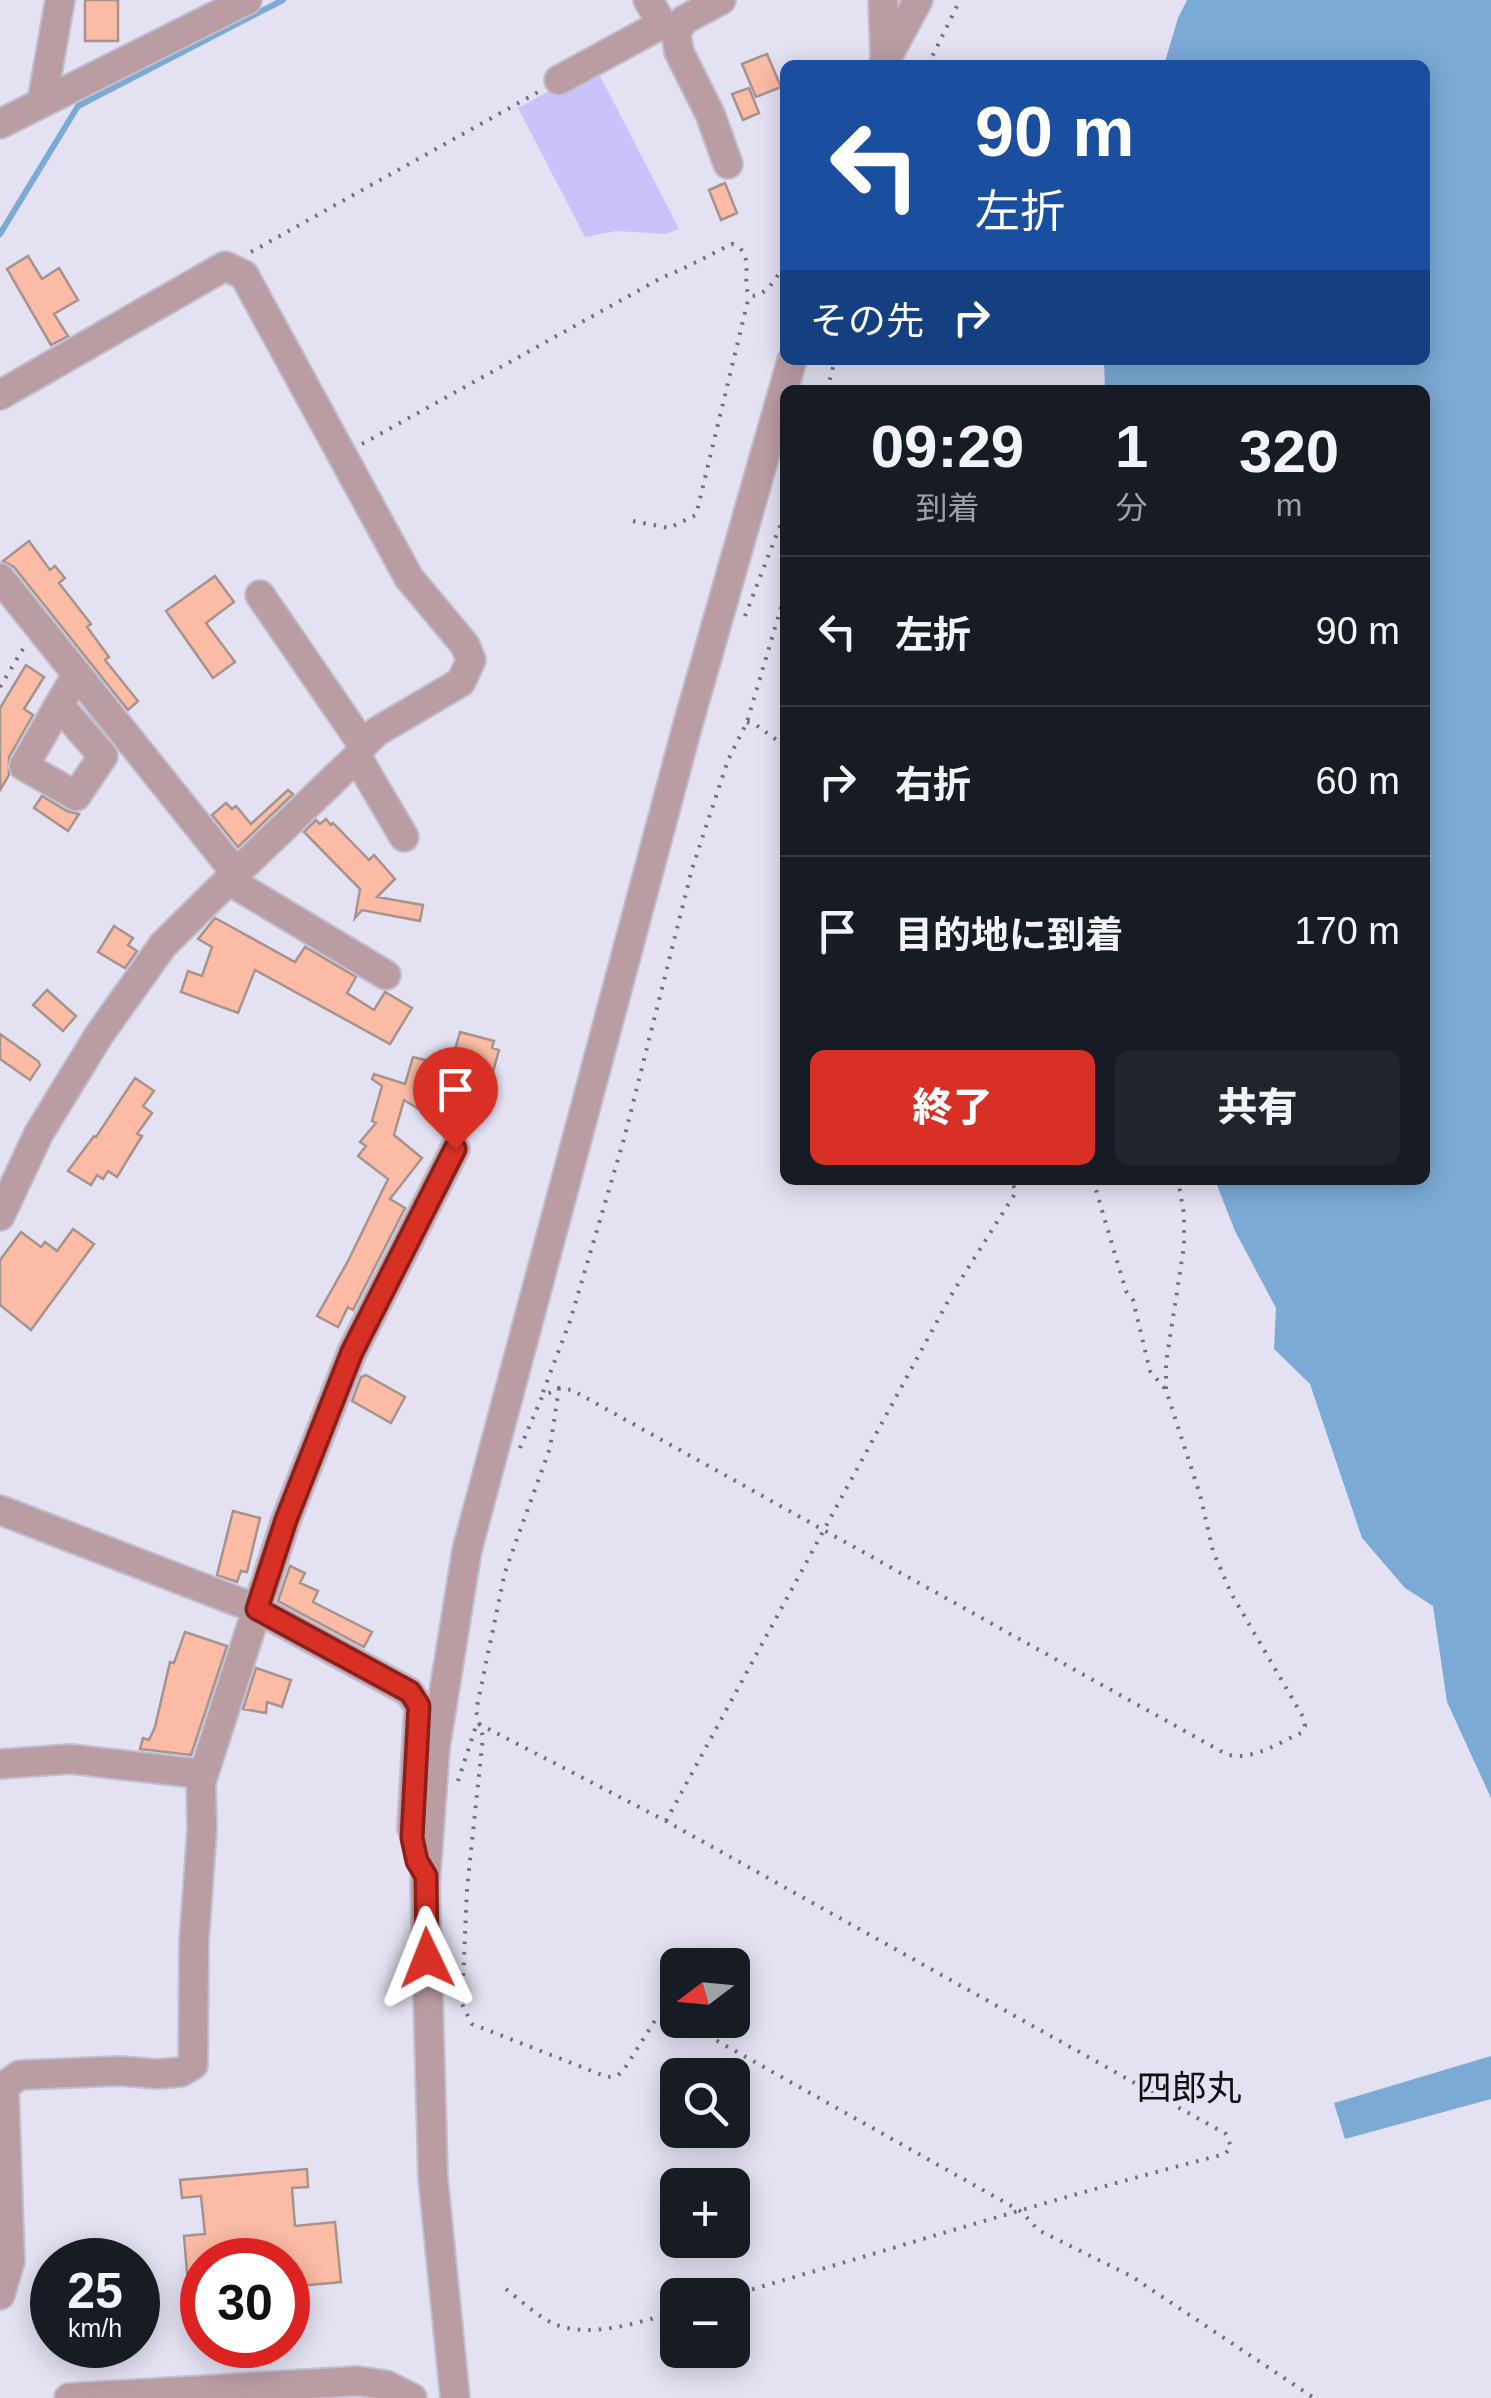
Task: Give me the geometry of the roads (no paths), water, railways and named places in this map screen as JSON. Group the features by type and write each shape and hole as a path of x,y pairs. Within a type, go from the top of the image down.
{"street":[{"path":"42,102 60,0"},
{"path":"0,124 247,0"},
{"path":"559,80 662,24 648,0"},
{"path":"721,0 684,20 676,32 679,52 710,114 728,164"},
{"path":"882,0 884,60"},
{"path":"885,60 918,0"},
{"path":"0,395 225,266 244,275 409,578 465,645 471,660 461,682 376,732 163,945 99,1035 39,1133 0,1216"},
{"path":"456,2398 433,2178 426,1876 435,1748 468,1550 682,743 780,402"},
{"path":"0,578 232,876 386,975"},
{"path":"260,595 360,751 404,837"},
{"path":"59,705 77,674"},
{"path":"0,2295 10,2261 4,2086 20,2075 120,2071 157,2074 181,2072 192,2065 201,1782 286,1520 352,1352 455,1149"},
{"path":"0,1510 257,1609 410,1692 419,1706 412,1838 417,1861 426,1876"},
{"path":"0,1764 93,1762 194,1773 201,1782"},
{"path":"69,2398 198,2394 358,2381 386,2385 412,2398"}],"water":[{"path":"1187,0 1491,0 1491,1798 1447,1702 1433,1606 1405,1588 1362,1538 1310,1384 1274,1349 1276,1308 1235,1231 1217,1185 1430,1185 1430,385 1105,385 1104,365 1430,365 1430,60 1165,60"},
{"path":"1491,2056 1491,2099 1345,2139 1334,2103"}],"waterway":[{"path":"0,234 78,106 283,0"}],"district":[{"name":"四郎丸","path":"1189,2088"}]}
